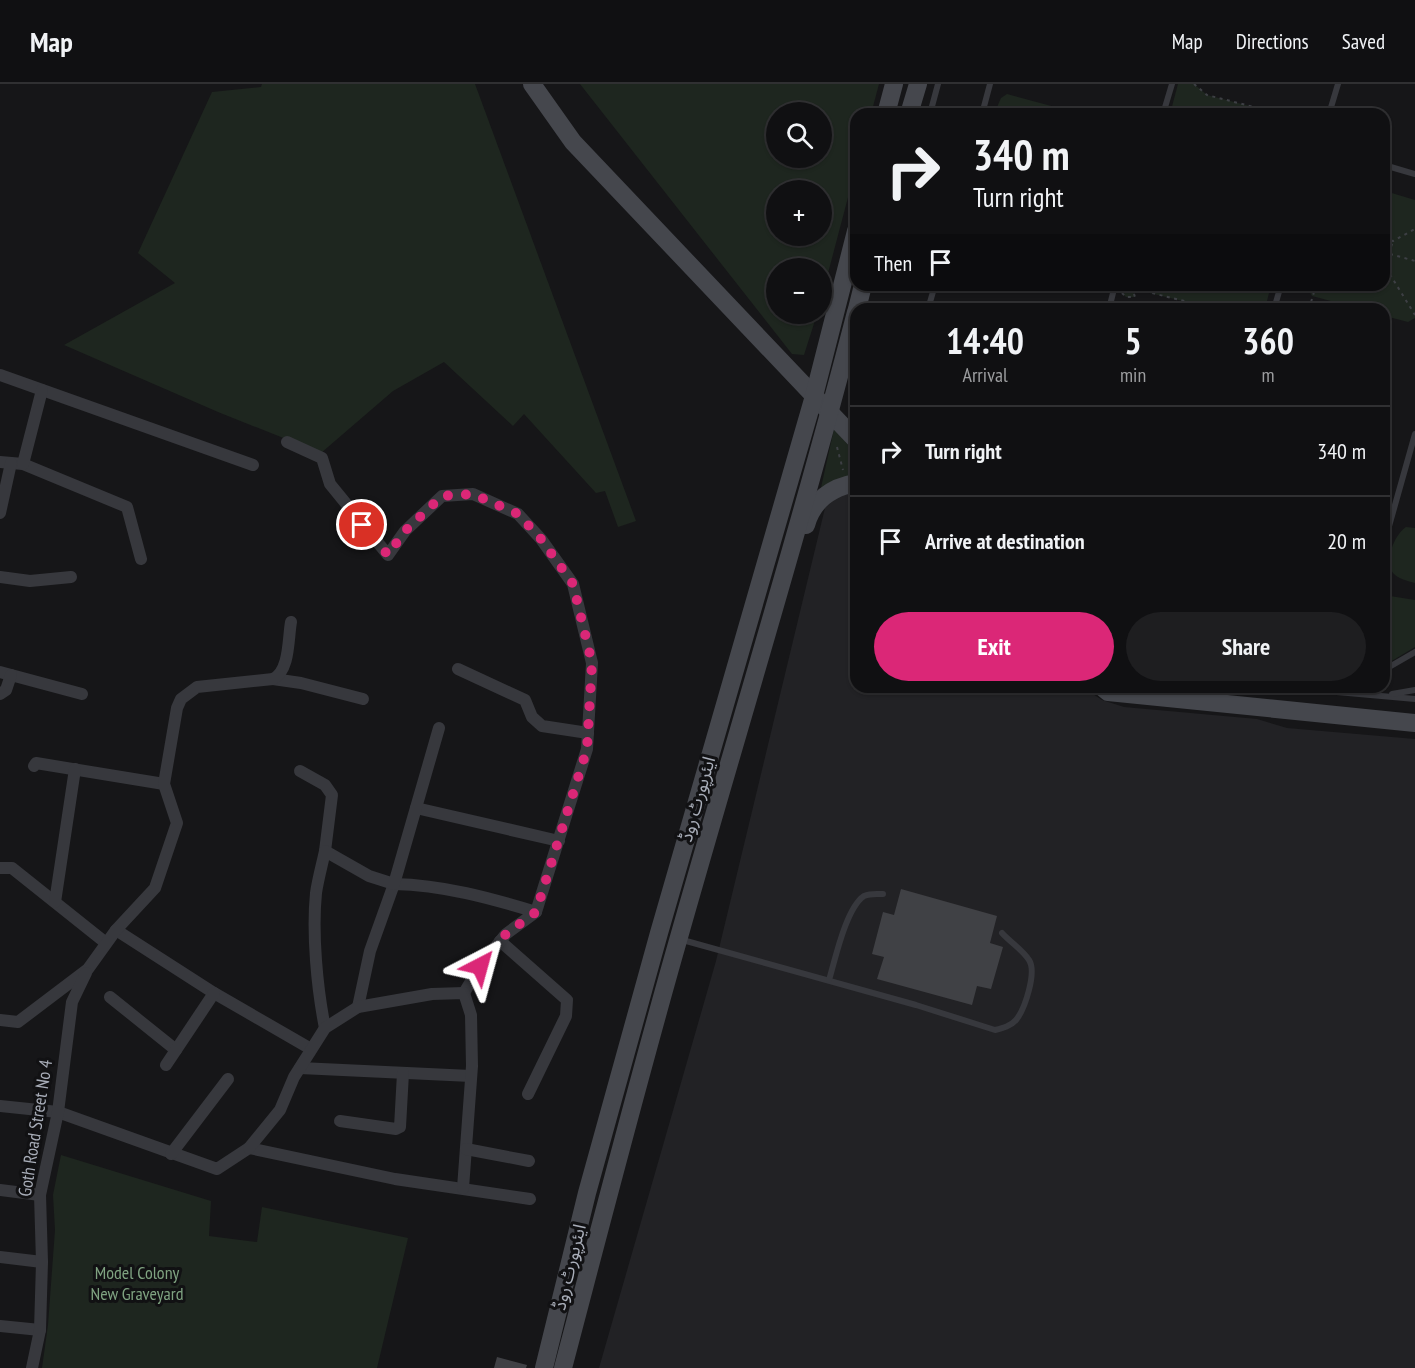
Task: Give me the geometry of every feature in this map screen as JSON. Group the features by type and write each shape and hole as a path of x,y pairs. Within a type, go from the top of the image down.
{"main road":[{"path":"532,84 573,142 850,434"},
{"path":"888,108 894,84"},
{"path":"911,108 918,84"},
{"name":"ایئرپورٹ روڈ","path":"544,1368 587,1193 659,933 814,396 850,255"},
{"name":"ایئرپورٹ روڈ","path":"563,1368 678,939 758,667 850,336"},
{"path":"783,574 801,546 813,508 824,496 850,478"},
{"path":"1118,693 1415,723"}],"street":[{"path":"0,375 253,465"},
{"path":"0,513 11,463 42,390"},
{"path":"287,442 322,458 330,484 388,555 405,531 442,496 473,494 518,514 541,539 573,584 592,663 587,749 536,912 506,934 480,966 464,993 471,1016 471,1076 463,1188"},
{"path":"11,463 127,507 141,559"},
{"path":"0,577 30,581 71,577"},
{"path":"273,679 278,676 284,665 291,621"},
{"path":"458,669 525,700 532,717 542,726 588,733"},
{"path":"0,694 6,690 5,674 82,694"},
{"path":"0,1020 18,1022 88,969 116,930 155,888 177,823 164,784 177,708 181,699 197,687 273,679 301,683 363,699"},
{"path":"358,1007 370,951 394,884 439,728"},
{"path":"34,766 36,763 164,784"},
{"path":"55,902 75,769"},
{"path":"300,771 325,785 332,795 325,851 316,891 315,912 321,1006 325,1028"},
{"path":"416,808 558,841"},
{"path":"325,851 369,876 394,884 424,884 484,897 536,912"},
{"path":"0,868 12,868 106,943"},
{"path":"116,930 214,993 311,1049"},
{"path":"500,941 567,1000 566,1016 528,1094"},
{"name":"Goth Road Street No 4","path":"32,1368 40,1330 42,1262 40,1195 58,1112 72,1002 88,969"},
{"path":"166,1065 214,993"},
{"path":"0,1106 58,1112 217,1169 249,1148 280,1110 300,1068 325,1028 358,1007 432,994 464,993"},
{"path":"110,997 176,1050"},
{"path":"300,1068 471,1076"},
{"path":"340,1121 396,1129 400,1127 403,1073"},
{"path":"171,1154 228,1079"},
{"path":"249,1148 395,1179 530,1199"},
{"path":"466,1149 529,1161"},
{"path":"0,1190 40,1195"},
{"path":"0,1257 42,1262"},
{"path":"0,1326 40,1330"}],"lane":[{"path":"932,108 938,84"},
{"path":"984,108 990,84"},
{"path":"1165,108 1172,84"},
{"path":"1331,108 1338,84"},
{"path":"1390,167 1415,174"},
{"path":"1390,522 1415,434"},
{"path":"1390,667 1415,652"},
{"path":"1390,693 1415,690"},
{"path":"1365,693 1415,699"},
{"path":"1379,694 1388,693"},
{"path":"829,980 841,941 858,902 871,893 883,894"},
{"path":"659,933 829,980 995,1030 1006,1028 1016,1020 1024,1004 1033,970 1029,960 1002,933"}],"path":[{"path":"1194,84 1207,95 1258,108"},
{"path":"1390,240 1393,241 1415,230"},
{"path":"1393,241 1390,254 1415,261"},
{"path":"1390,276 1415,315"},
{"path":"1121,291 1126,297 1135,297 1133,291"},
{"path":"1144,291 1192,303"},
{"path":"838,447 850,478"}],"shaded area":[{"path":"850,493 850,693 1091,693 1102,700 1124,707 1257,719 1287,728 1415,739 1415,1368 599,1368 716,961 825,508 838,496"}],"green space":[{"path":"262,84 475,84 636,521 618,527 605,491 596,493 524,414 513,426 444,362 393,391 321,453 218,412 64,345 175,283 138,253 212,92 261,87"},
{"path":"580,84 879,84 873,108 850,108 850,190 832,258 766,258 766,321"},
{"path":"1178,84 1194,84 1207,95 1258,108 1172,108"},
{"path":"1007,94 1059,108 997,108 1001,98"},
{"path":"1390,192 1415,200 1415,318 1408,322 1390,317 1390,303 1338,303 1312,296 1309,291 1390,291"},
{"path":"1134,291 1135,297 1126,297 1121,292"},
{"path":"1141,291 1270,291 1266,303 1191,303"},
{"path":"768,324 814,324 804,355 792,354"},
{"path":"834,429 850,447 850,480 820,492"},
{"path":"1406,527 1415,528 1415,583 1398,577 1390,568 1390,555 1394,542"},
{"path":"1390,596 1415,600 1415,647 1390,662"},
{"name":"Model Colony New Graveyard","path":"61,1155 211,1201 209,1236 257,1242 262,1207 408,1238 377,1368 42,1368 48,1325 55,1230 53,1195"}],"building":[{"path":"901,889 997,916 990,943 1003,947 991,989 977,986 972,1005 877,979 884,957 872,954 883,912 894,915"},
{"path":"497,1357 527,1365 526,1368 494,1368"}],"route":[{"path":"362,525 388,555 405,531 442,496 473,494 518,514 541,539 573,584 592,663 587,749 536,912 506,934 480,966"}]}
